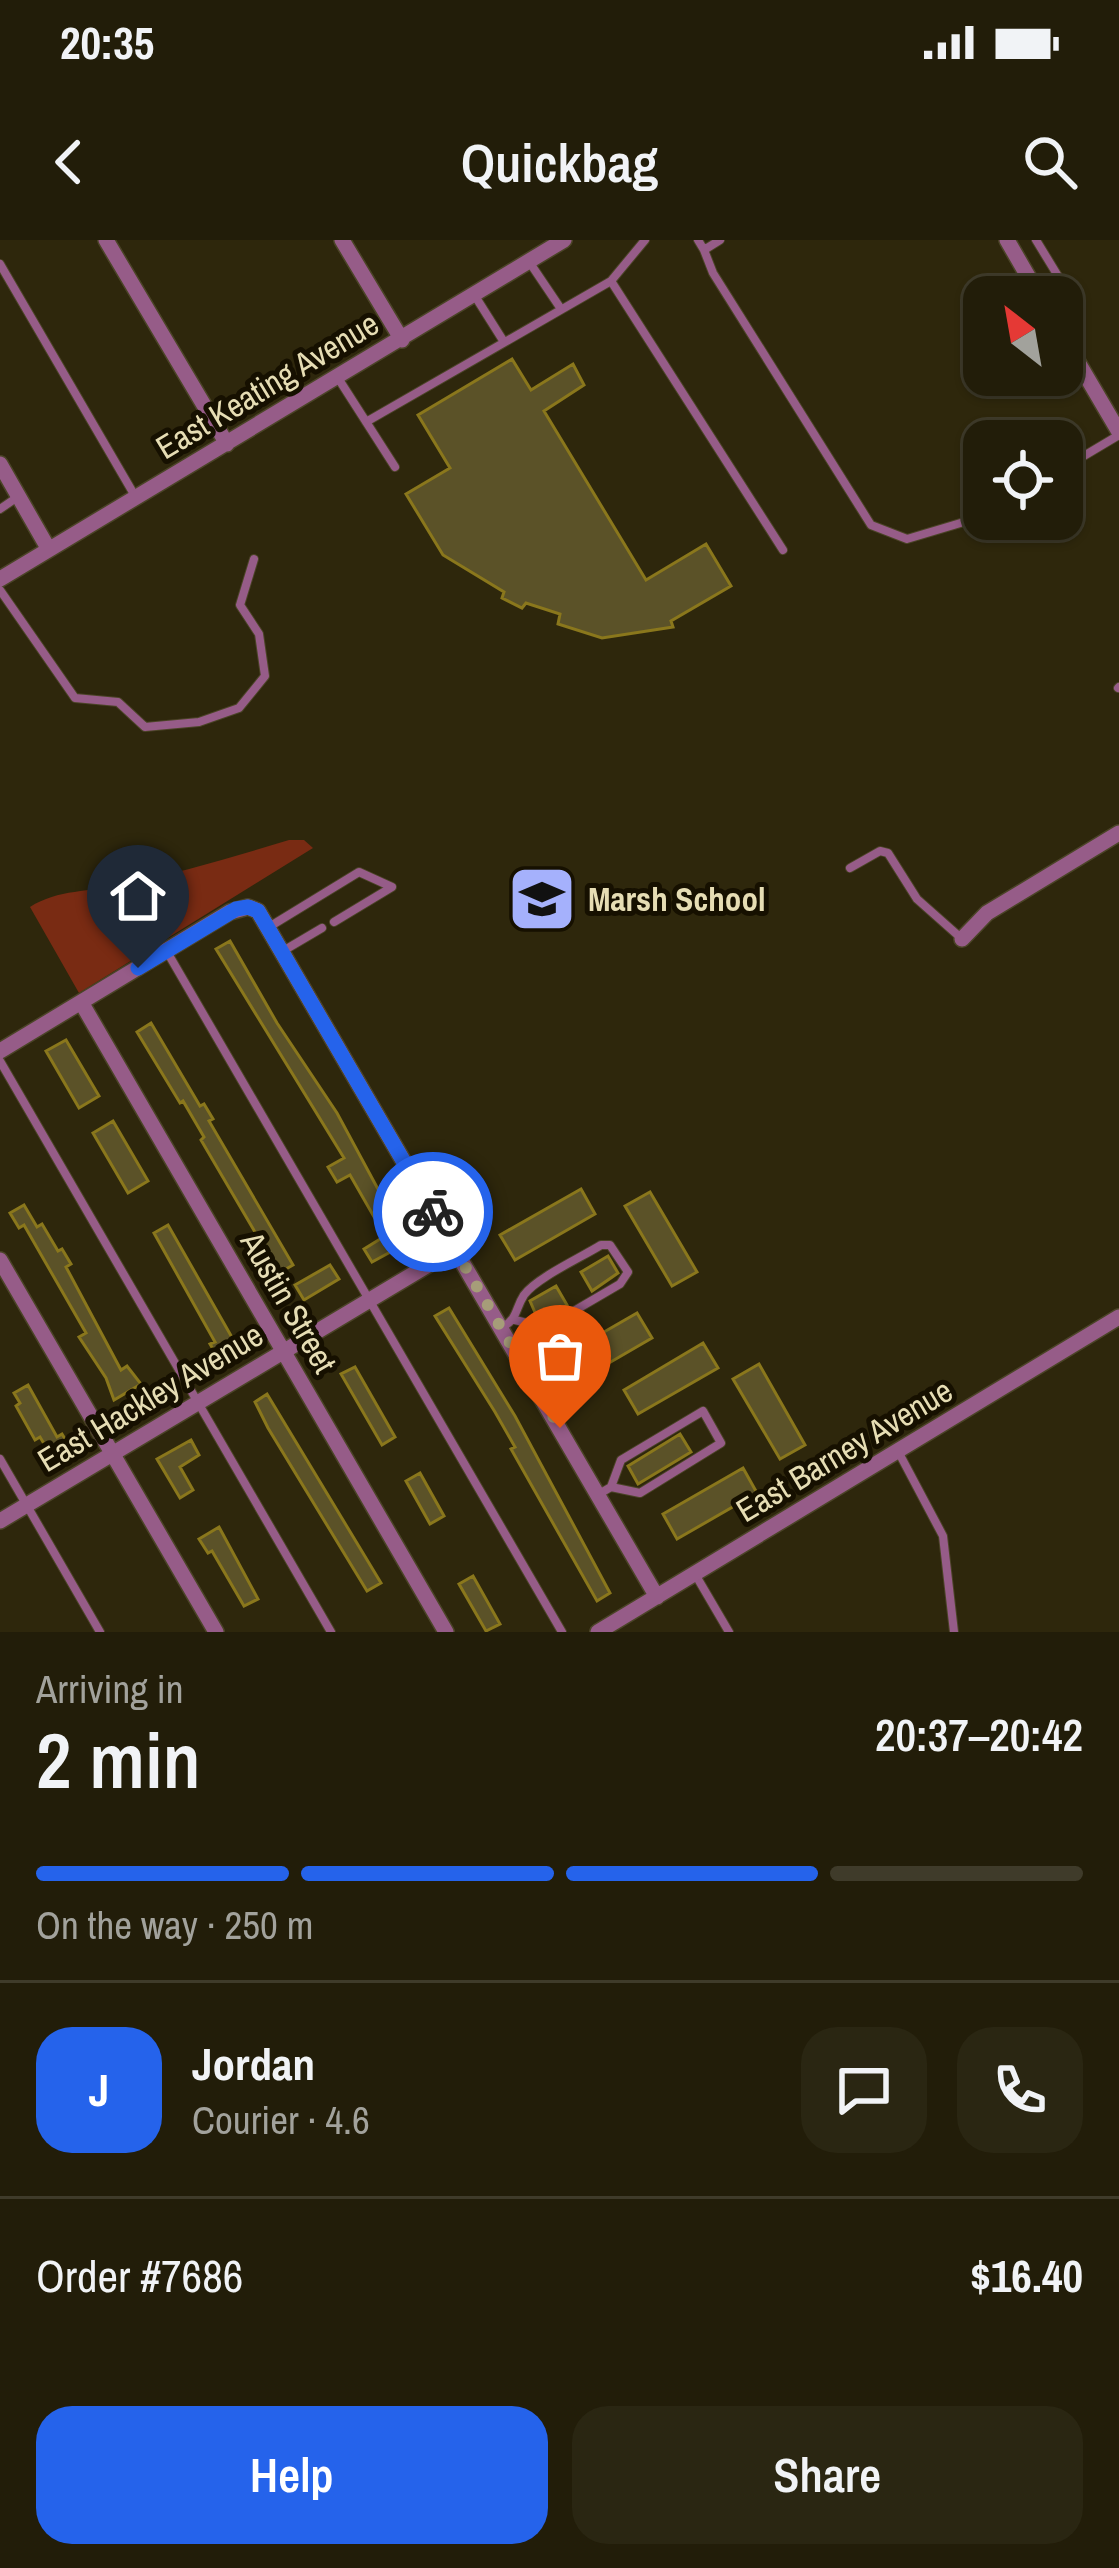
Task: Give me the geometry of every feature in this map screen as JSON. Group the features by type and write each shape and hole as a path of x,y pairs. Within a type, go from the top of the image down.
{"street":[{"path":"106,240 227,444"},
{"path":"342,240 402,340"},
{"name":"East Keating Avenue","path":"0,579 564,240"},
{"path":"1007,240 1028,276"},
{"path":"1083,371 1119,434"},
{"path":"0,464 48,548"},
{"path":"962,939 987,913 1119,832"},
{"path":"0,1051 236,909 253,908 269,927 455,1249 508,1324 605,1491 657,1597"},
{"name":"Austin Street","path":"81,1002 446,1632"},
{"name":"East Hackley Avenue","path":"0,1521 455,1249"},
{"path":"0,1260 216,1632"},
{"name":"East Barney Avenue","path":"602,1631 1119,1317"}],"lane":[{"path":"366,422 611,280 645,240"},
{"path":"698,240 713,273 872,525 908,539 963,522"},
{"path":"704,250 720,240"},
{"path":"1036,240 1057,276"},
{"path":"529,262 561,309"},
{"path":"0,264 136,497"},
{"path":"611,280 783,550"},
{"path":"475,295 504,342"},
{"path":"338,378 394,467"},
{"path":"1083,456 1119,434"},
{"path":"0,509 19,496"},
{"path":"0,590 75,698 118,702 145,727 199,722 239,708 265,676 259,634 240,605 254,559"},
{"path":"850,868 880,851 888,853 917,899 962,939"},
{"path":"269,927 359,872 392,887 334,922"},
{"path":"283,951 322,928"},
{"path":"166,950 562,1632"},
{"path":"0,1061 331,1632"},
{"path":"601,1245 610,1245 628,1272 628,1279 543,1327 508,1324 524,1295 601,1245"},
{"path":"704,1412 721,1442 640,1493 605,1491 621,1460 704,1412"},
{"path":"899,1453 943,1536 954,1632"},
{"path":"0,1459 100,1632"},
{"path":"695,1574 729,1632"}],"shaded area":[{"path":"289,840 304,840 313,848 79,993 30,907 63,894 143,880"}],"building":[{"path":"512,359 531,390 573,364 584,385 544,411 646,580 706,544 731,586 671,621 673,627 602,638 558,624 560,614 526,603 522,608 502,598 504,592 443,555 406,494 450,468 418,415"},
{"path":"230,941 337,1113 407,1243 372,1262 364,1249 385,1236 350,1175 337,1182 328,1167 344,1158 216,949"},
{"path":"151,1023 200,1106 204,1104 213,1119 209,1121 293,1265 279,1273 183,1101 180,1103 137,1032"},
{"path":"66,1040 99,1096 79,1108 46,1051"},
{"path":"113,1121 148,1181 128,1193 93,1133"},
{"path":"581,1189 595,1214 515,1260 500,1235"},
{"path":"650,1192 697,1272 672,1286 625,1206"},
{"path":"24,1205 71,1264 66,1267 121,1370 127,1366 141,1384 114,1400 106,1378 79,1337 86,1333 24,1225 19,1228 10,1213"},
{"path":"168,1225 238,1348 219,1359 210,1344 215,1342 154,1233"},
{"path":"608,1256 618,1273 592,1291 581,1272"},
{"path":"330,1265 339,1279 304,1300 295,1285"},
{"path":"556,1286 567,1305 547,1317 537,1317 530,1301"},
{"path":"449,1308 515,1416 610,1593 597,1601 511,1449 515,1447 435,1316"},
{"path":"637,1313 652,1338 571,1385 557,1359"},
{"path":"703,1343 718,1368 638,1414 624,1390"},
{"path":"759,1364 805,1445 780,1459 733,1379"},
{"path":"355,1367 395,1437 382,1445 341,1374"},
{"path":"28,1385 57,1437 62,1434 70,1447 52,1457 40,1437 35,1440 16,1406 20,1403 14,1393"},
{"path":"267,1394 381,1583 367,1591 268,1428 255,1402"},
{"path":"680,1434 691,1452 638,1484 628,1466"},
{"path":"191,1440 199,1455 180,1467 193,1490 180,1498 157,1459"},
{"path":"743,1468 757,1493 677,1539 663,1514"},
{"path":"420,1473 444,1516 430,1524 406,1481"},
{"path":"219,1527 258,1599 244,1606 212,1551 208,1553 199,1539"},
{"path":"473,1576 500,1624 486,1631 459,1584"}],"way so far":[{"path":"433,1212 560,1428"}],"place":[{"name":"Marsh School","path":"542,899"}],"route":[{"path":"138,968 236,909 258,911 433,1212"}]}
